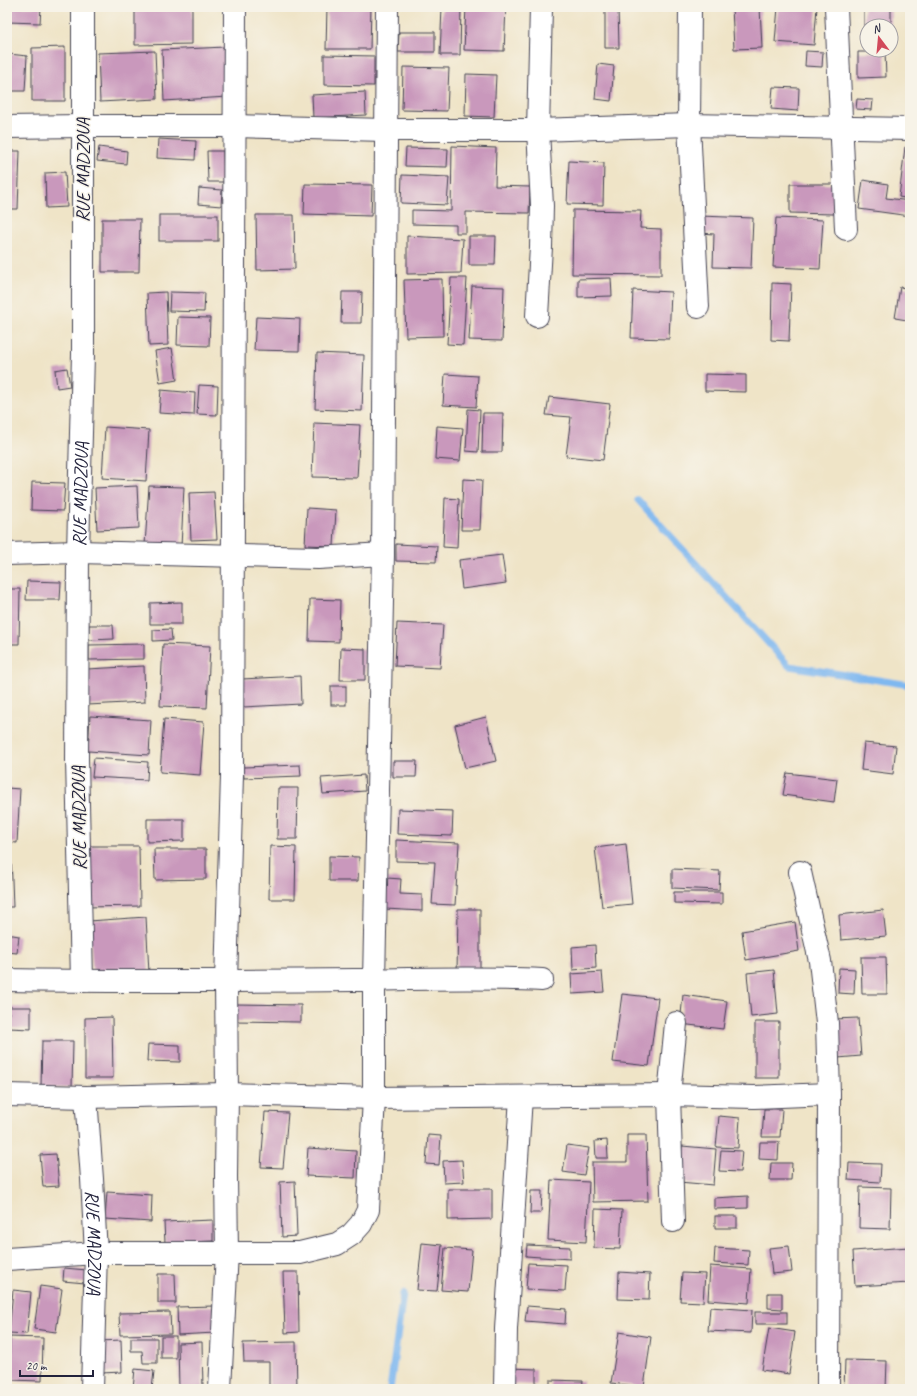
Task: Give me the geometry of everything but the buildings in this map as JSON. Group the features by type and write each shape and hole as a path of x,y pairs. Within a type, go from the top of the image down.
{"street":[{"name":"RUE MADZOUA","path":"82,981 76,760 78,552 83,354 83,7"},
{"path":"220,1389 227,1252 226,981 232,775 236,7"},
{"path":"7,1259 96,1253 300,1252 337,1244 351,1235 362,1224 368,1210 374,1098 374,980 382,554 387,7"},
{"path":"537,316 542,213 538,130 541,7"},
{"path":"690,7 689,126 698,307"},
{"path":"836,7 846,229"},
{"path":"7,127 235,126 385,130 538,130 689,126 910,129"},
{"path":"7,554 78,552 318,558 382,554"},
{"path":"800,872 820,961 827,1023 829,1094 828,1389"},
{"path":"7,980 226,981 488,978 542,980"},
{"path":"673,1221 669,1095 676,1023"},
{"path":"7,1095 86,1096 227,1094 374,1098 669,1095 754,1097 829,1094"},
{"name":"RUE MADZOUA","path":"86,1096 96,1253 92,1389"},
{"path":"505,1389 506,1329 521,1097"}],"waterway":[{"path":"638,500 789,666 910,685"},
{"path":"390,1389 403,1294"}]}
